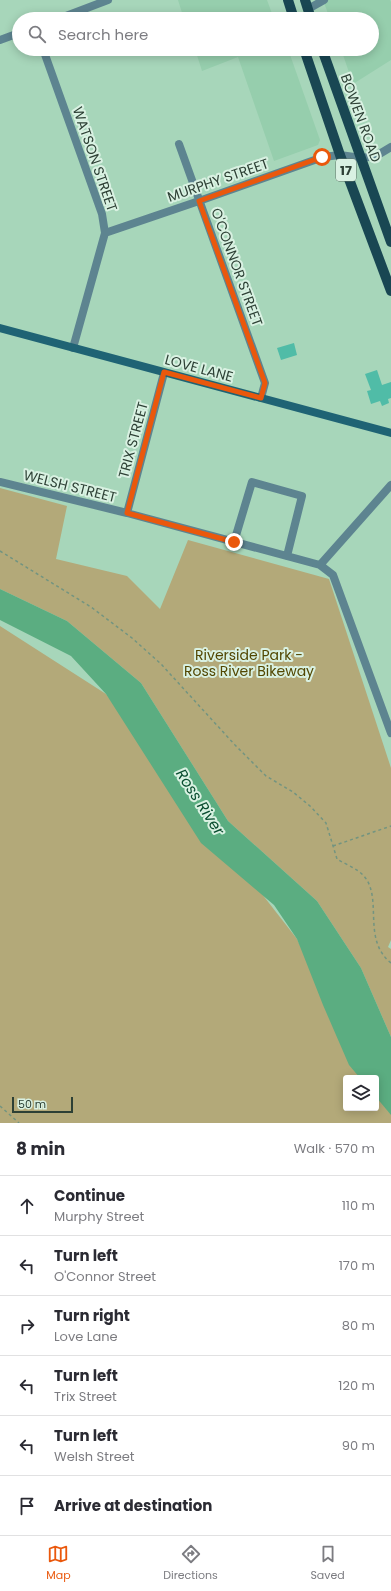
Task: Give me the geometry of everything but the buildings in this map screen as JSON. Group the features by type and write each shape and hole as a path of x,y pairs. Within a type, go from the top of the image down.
{"main road":[{"path":"288,0 292,12"},
{"name":"17","path":"306,56 340,155 391,291"},
{"name":"BOWEN ROAD","path":"325,56 391,242"}],"street":[{"path":"76,12 108,0"},
{"path":"306,4 324,0"},
{"path":"0,40 12,36"},
{"name":"WATSON STREET","path":"46,56 102,214 105,233 73,348"},
{"name":"O'CONNOR STREET","path":"179,144 265,383 261,398"},
{"path":"361,158 376,156 391,147"},
{"name":"MURPHY STREET","path":"105,233 322,157 340,155 361,158"},
{"name":"LOVE LANE","path":"0,328 391,433"},
{"name":"TRIX STREET","path":"127,513 164,372"},
{"name":"WELSH STREET","path":"0,482 127,513 320,565"},
{"path":"234,542 252,482 302,496 287,556"},
{"path":"391,485 320,565 333,575 391,733"}],"path":[{"path":"0,551 91,607 132,638 161,664 235,745 266,776 293,792 310,806 326,823 337,859 355,868 368,882 371,891 374,930 377,945 384,958 391,963"},
{"path":"333,846 391,826"},
{"path":"0,1106 19,1123"}],"shaded area":[{"path":"178,0 267,0 271,12 182,12"},
{"path":"323,0 390,0 391,60 353,84 343,56 379,56 379,12 327,12"},
{"path":"197,56 290,56 320,140 318,145 274,161 238,57 202,71"}],"green space":[{"name":"Riverside Park - Ross River Bikeway","path":"0,488 67,506 56,559 127,576 160,609 188,540 329,579 391,768 391,940 388,947 391,949 391,1037 361,968 317,901 228,821 141,683 67,621 0,589"},
{"path":"0,626 106,694 297,939 362,1075 343,1075 343,1111 379,1111 379,1093 391,1104 391,1123 0,1123"}],"water":[{"name":"Ross River","path":"0,589 67,621 141,683 228,821 317,901 361,968 391,1037 391,1115 379,1101 379,1075 357,1075 349,1065 297,939 274,905 201,843 106,694 71,656 0,620"}],"route":[{"path":"234,542 127,513 164,372 261,398 265,383 199,201 322,157"}]}
